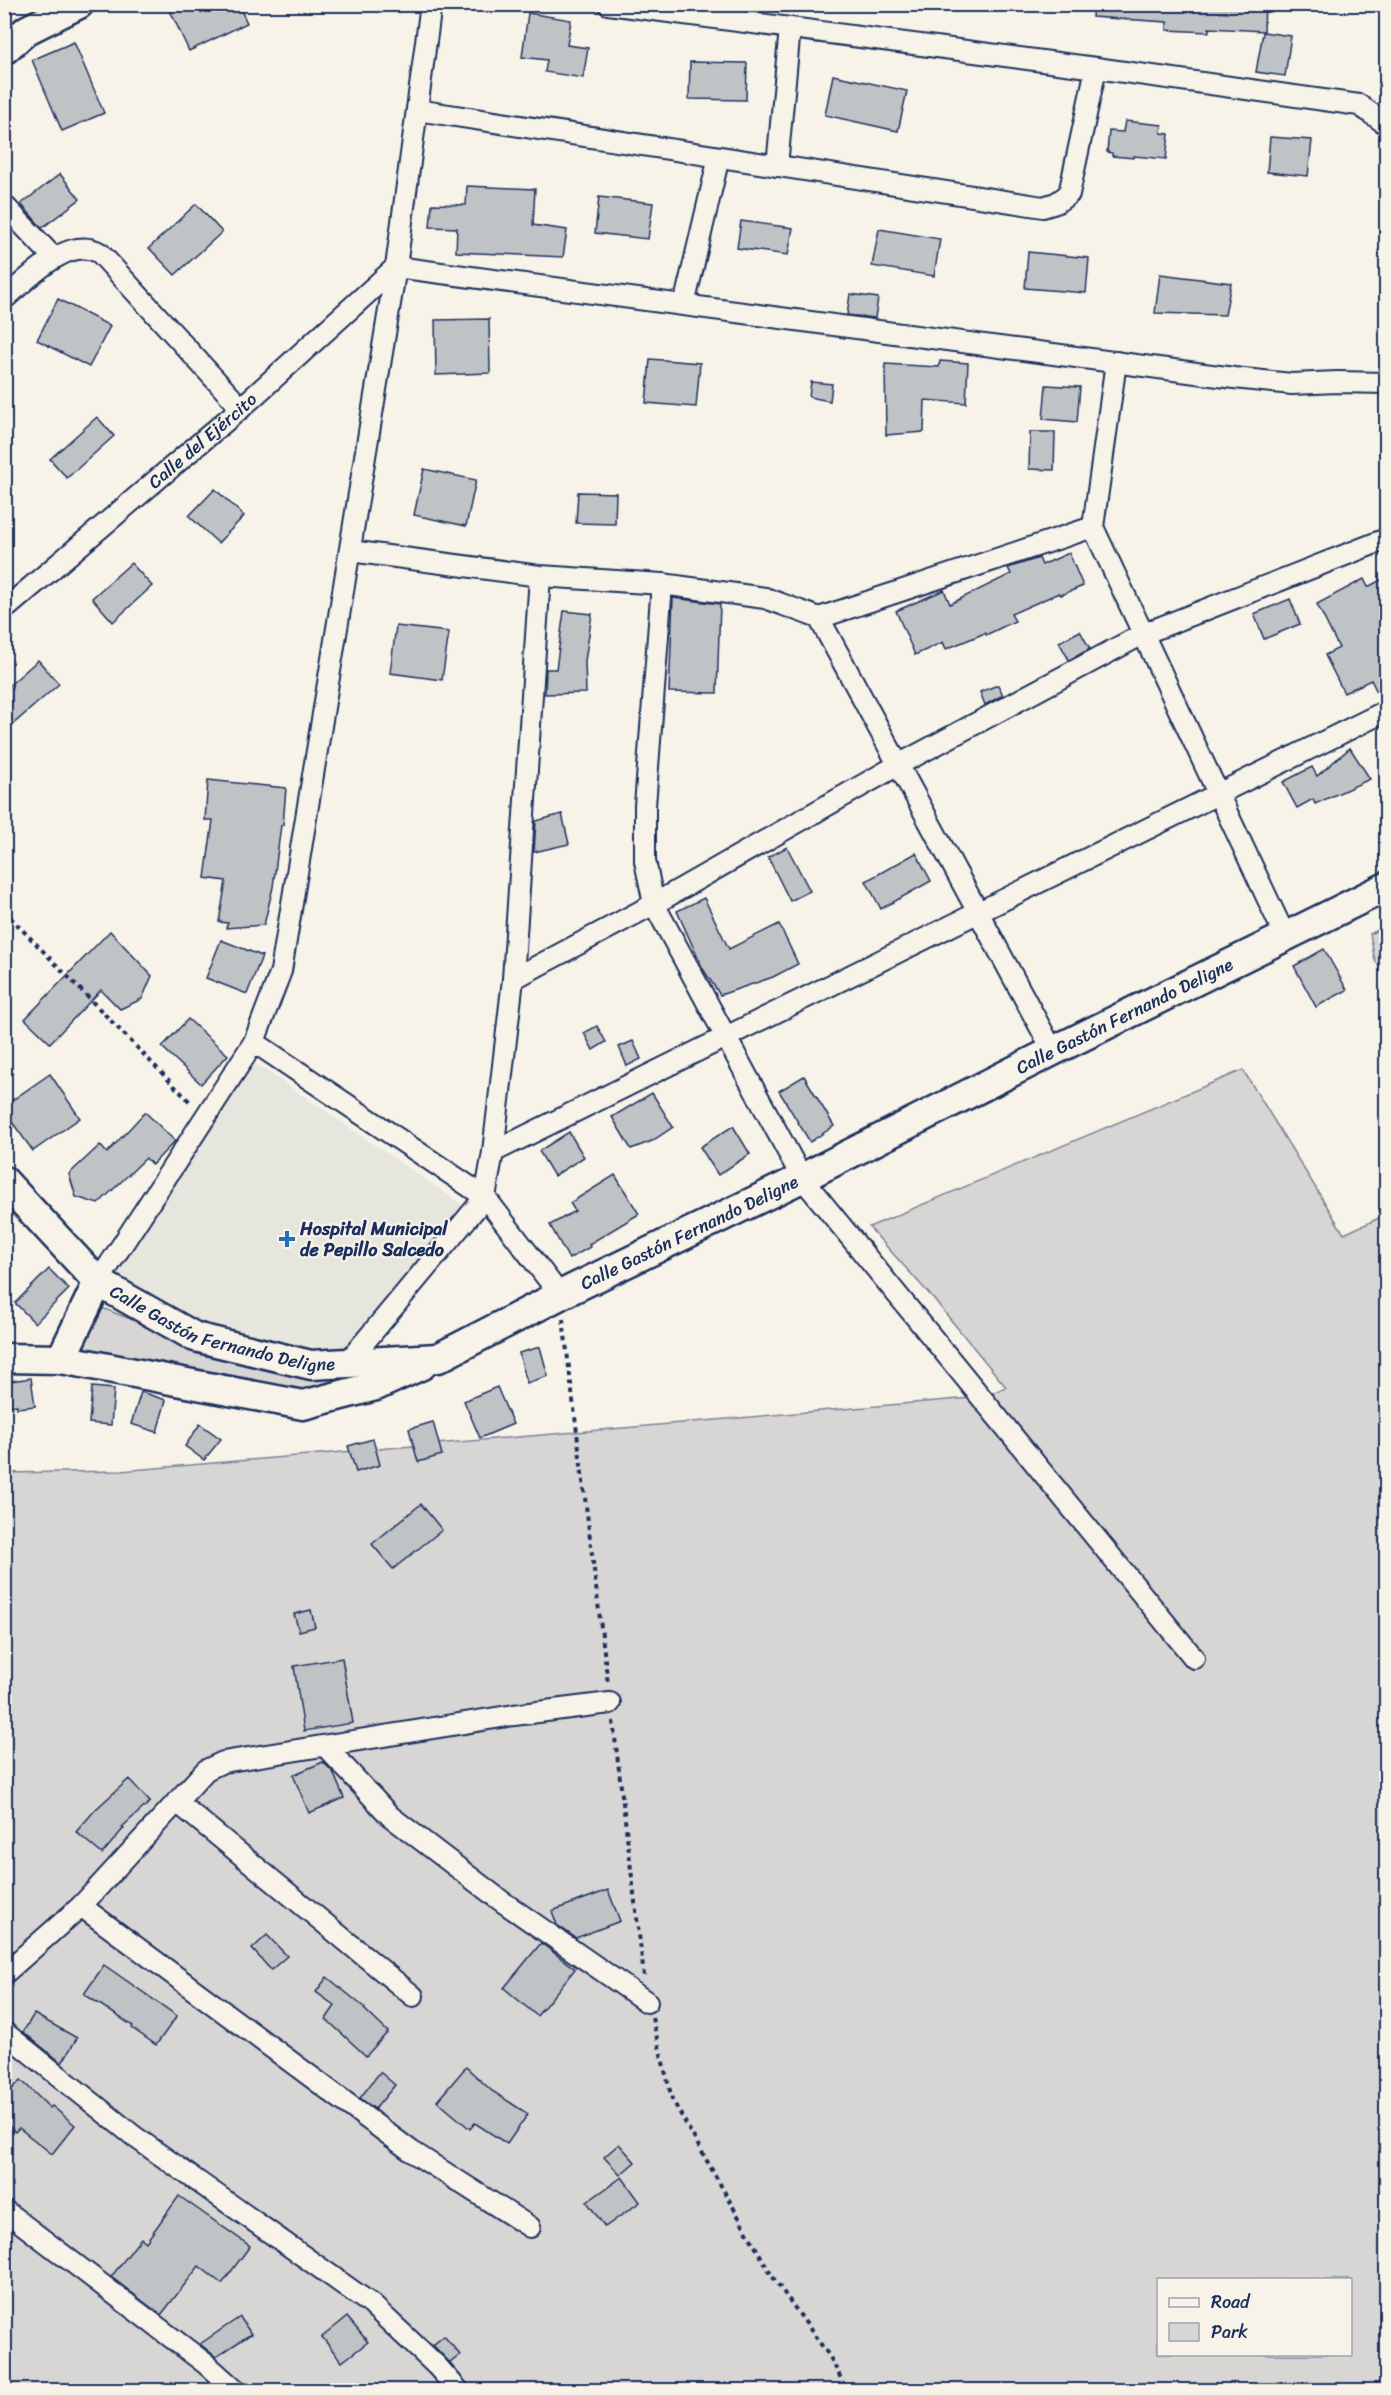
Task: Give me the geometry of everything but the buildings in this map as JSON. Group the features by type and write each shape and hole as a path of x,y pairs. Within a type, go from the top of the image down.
{"street":[{"path":"4,50 27,30 79,4"},
{"path":"61,1359 98,1282 254,1042 280,971 396,267 431,4"},
{"path":"608,4 1359,105 1386,124"},
{"path":"777,166 790,28"},
{"path":"417,110 1043,207 1069,194 1096,68"},
{"path":"684,305 719,157"},
{"path":"4,206 53,257"},
{"path":"4,299 53,257 91,247 100,253 241,408"},
{"path":"396,267 1292,384 1386,383"},
{"name":"Calle del Ejército","path":"4,610 241,408 396,267"},
{"path":"1116,362 1093,527 1285,936"},
{"path":"350,551 540,576 662,585 765,598 819,618 1093,527"},
{"path":"513,979 654,904 898,765 1143,634 1386,539"},
{"path":"347,1363 485,1197 494,1152 513,979 540,576"},
{"path":"662,585 645,806 645,861 654,904 802,1178 1194,1658"},
{"path":"819,618 1053,1051"},
{"path":"494,1152 1386,711"},
{"name":"Calle Gastón Fernando Deligne","path":"4,1181 98,1282 195,1337 311,1365 438,1358 560,1295 802,1178 1386,887"},
{"path":"254,1042 485,1197 560,1295"},
{"path":"4,1358 61,1359 303,1405 376,1386 438,1358"},
{"path":"4,1974 81,1906 206,1770 223,1762 514,1715 610,1704"},
{"path":"326,1747 390,1816 500,1900 647,2002"},
{"path":"177,1802 413,1996"},
{"path":"81,1906 411,2151 530,2227"},
{"path":"4,2032 135,2137 371,2304 437,2366 458,2391"},
{"path":"4,2210 206,2364 235,2391"}],"path":[{"path":"4,911 205,1117"},
{"path":"560,1295 647,2002 672,2099 772,2276 830,2357 847,2391"}],"shaded area":[{"name":"Hospital Municipal de Pepillo Salcedo","path":"255,1063 464,1206 345,1351 326,1360 206,1334 118,1284 115,1272"}],"green space":[{"path":"1386,926 1386,974 1375,961 1370,934"},
{"path":"1243,1070 1344,1234 1386,1215 1386,2390 5,2390 4,1473 121,1471 983,1397 1006,1387 932,1297 869,1227"},
{"path":"97,1306 161,1331 279,1368 372,1379 299,1391 76,1347"}],"place":[{"name":"Hospital Municipal de Pepillo Salcedo","path":"287,1239"}]}
